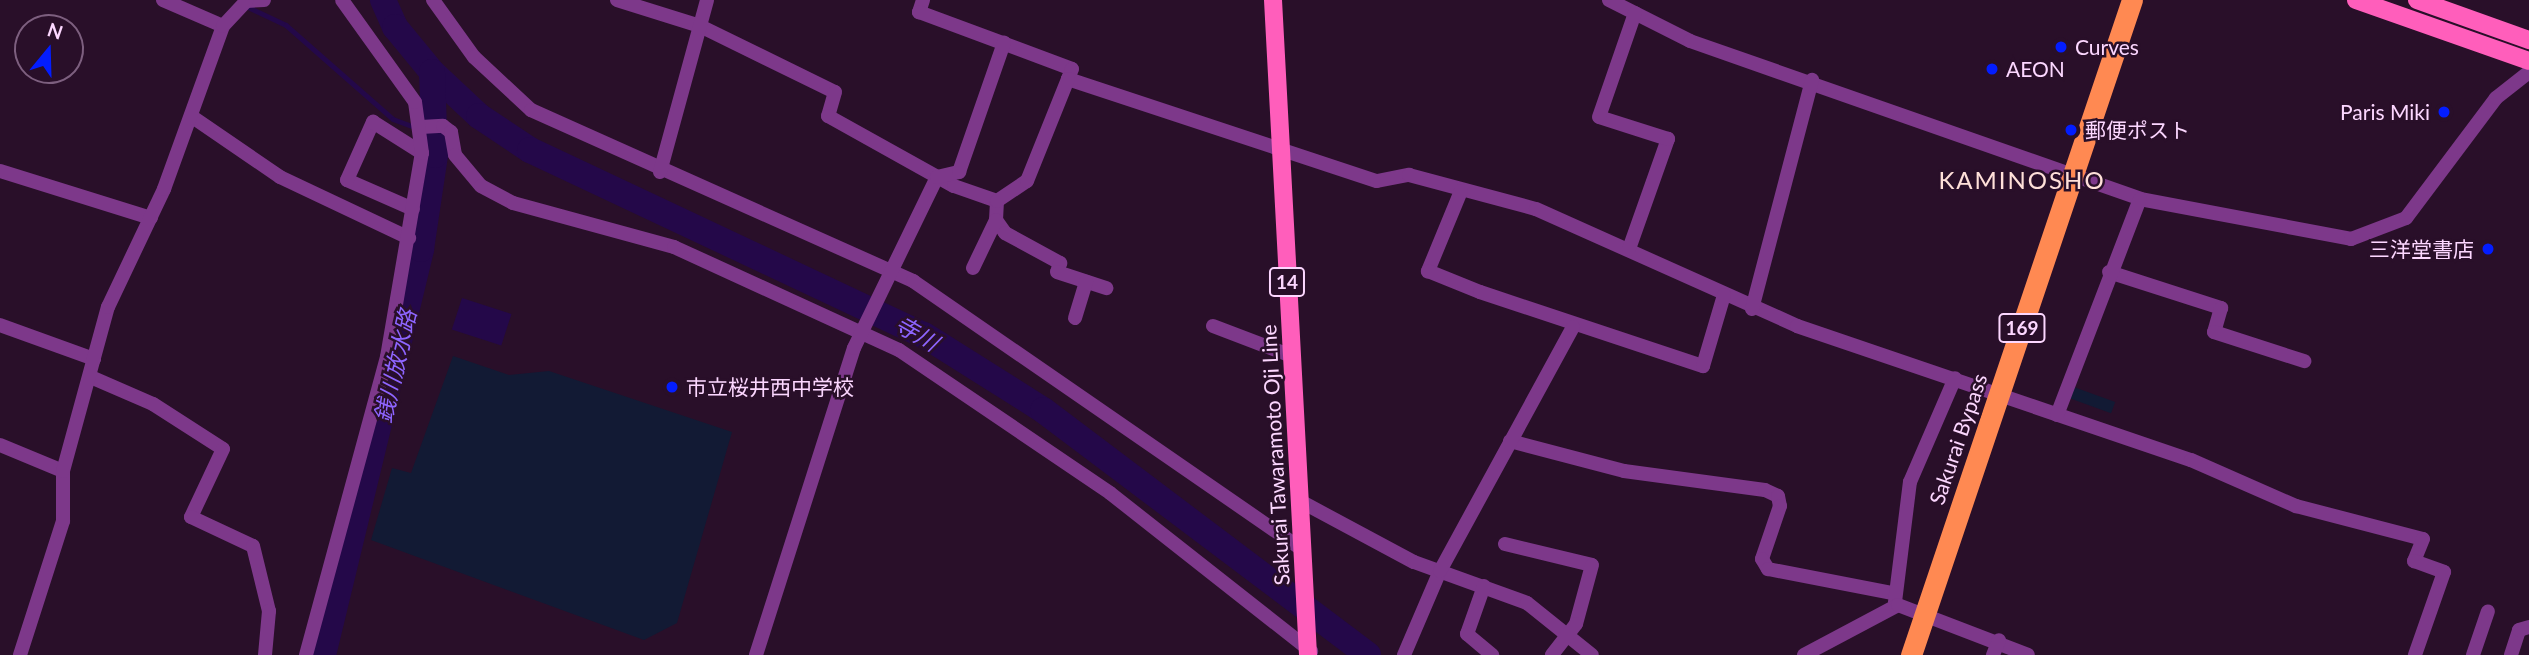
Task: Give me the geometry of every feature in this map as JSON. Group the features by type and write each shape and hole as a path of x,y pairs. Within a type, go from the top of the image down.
{"highway":[{"name":"Sakurai Bypass","path":"1911,655 2132,0"}],"main road":[{"name":"Sakurai Tawaramoto Oji Line","path":"1273,0 1309,649"},
{"path":"2356,0 2529,61"},
{"path":"2417,0 2529,40"}],"street":[{"path":"163,0 223,26"},
{"path":"20,655 62,521 63,471 93,378 94,359 108,307 151,218 223,26 244,4 264,0"},
{"path":"306,655 387,357 409,238 422,139 415,102 342,0"},
{"path":"433,0 474,57 531,110 888,277 913,281 1304,557"},
{"path":"617,0 700,26 835,92 828,116 937,177 997,201"},
{"path":"660,172 707,0"},
{"path":"923,0 919,12 1072,69 1027,181 997,201"},
{"path":"1609,0 1690,41 1812,80 2140,199 2351,239 2378,233 2406,218 2496,98 2529,72"},
{"path":"1629,250 1668,139 1599,117 1635,13"},
{"path":"937,177 959,172 1004,43"},
{"path":"1068,79 1377,181 1409,175 1555,216 1752,309 2000,393 2212,469 2296,506 2423,539 2414,561 2444,572 2415,655"},
{"path":"1752,309 1812,80"},
{"path":"191,116 280,177 409,238"},
{"path":"413,209 346,180 373,122 422,139"},
{"path":"422,139 443,126 451,132 455,155 481,186 513,203 674,247 838,319 899,351 1033,439 1220,576 1309,649"},
{"path":"0,171 151,218"},
{"path":"756,655 864,332 937,177"},
{"path":"1461,191 1428,271 1573,327 1703,366 1724,295"},
{"path":"2057,415 2109,272 2140,199"},
{"path":"973,268 996,220 997,201"},
{"path":"996,220 1028,248 1060,263 1057,272 1106,288"},
{"path":"2109,272 2221,307 2214,332 2304,361"},
{"path":"1074,318 1086,282"},
{"path":"0,325 94,359"},
{"path":"1213,326 1292,356"},
{"path":"1407,649 1440,571 1573,327"},
{"path":"93,378 153,404 223,449 191,517 253,546 269,611 265,655"},
{"path":"1896,599 1910,482 1955,378"},
{"path":"1510,442 1624,471 1765,490 1778,496 1780,506 1762,559 1768,569 1896,599 1925,614 1999,640 2028,655"},
{"path":"0,445 63,471"},
{"path":"1300,501 1440,571 1527,603 1592,655"},
{"path":"1505,544 1592,565 1568,636 1552,655"},
{"path":"1484,586 1467,634 1492,655"},
{"path":"1804,655 1896,599"},
{"path":"2473,655 2488,611"},
{"path":"2511,655 2519,630 2529,627"},
{"path":"1993,655 1999,640"}],"shaded area":[{"path":"462,298 511,314 501,345 452,329"},
{"path":"453,356 509,375 549,371 732,432 677,623 644,640 371,540 392,468 411,473"},
{"path":"2071,386 2115,402 2111,413 2067,397"}],"waterway":[{"name":"寺川","path":"383,0 395,27 432,72 479,116 530,150 924,335 1043,410 1368,655"},
{"path":"246,6 286,25 393,119 436,135"},
{"name":"銭川放水路","path":"323,655 421,249 435,155 432,72"}],"place":[{"name":"Curves","path":"2061,47"},
{"name":"AEON","path":"1992,69"},
{"name":"Paris Miki","path":"2444,112"},
{"name":"郵便ポスト","path":"2071,130"},
{"name":"三洋堂書店","path":"2488,249"},
{"name":"市立桜井西中学校","path":"672,387"}],"district":[{"name":"KAMINOSHO","path":"2022,180"}]}
